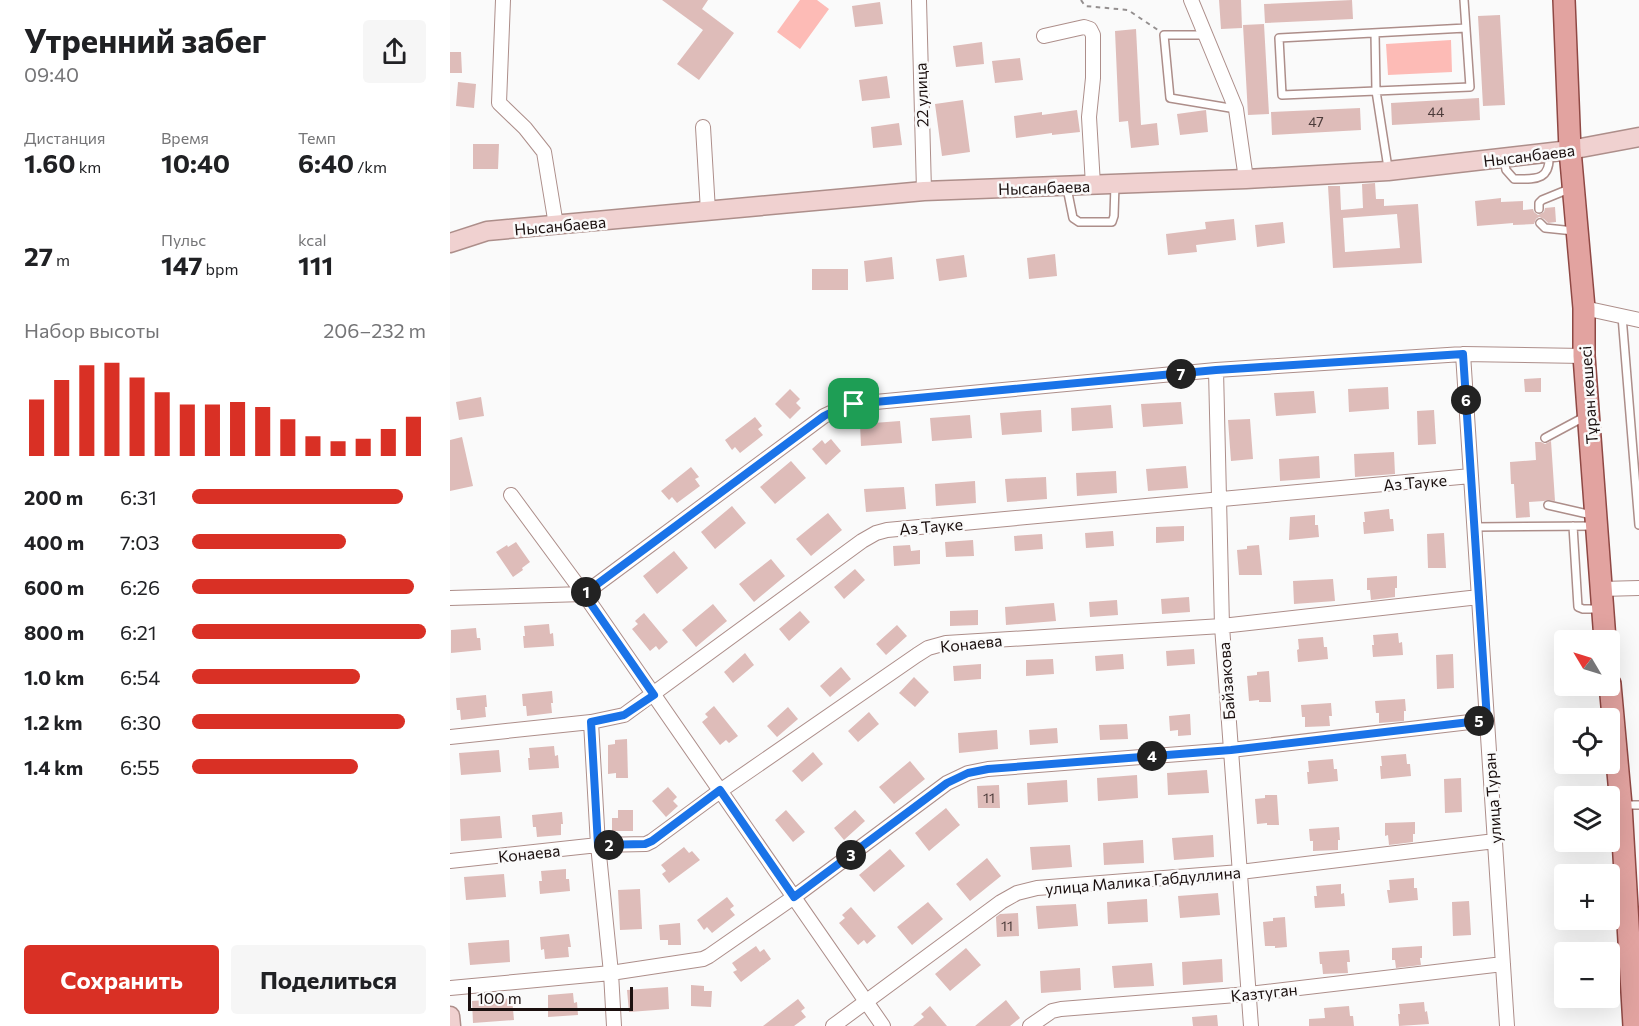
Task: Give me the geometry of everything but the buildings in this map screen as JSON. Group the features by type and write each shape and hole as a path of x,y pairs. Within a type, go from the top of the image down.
{"main road":[{"name":"Тұран көшесі","path":"1564,0 1559,152 1573,187 1584,308 1584,356 1604,630"},
{"path":"1612,696 1630,805 1634,1026"}],"street":[{"path":"502,0 499,104 525,128 544,152 556,225"},
{"name":"22 улица","path":"919,0 924,191"},
{"path":"1191,0 1236,109 1246,179"},
{"path":"1044,36 1084,27 1090,29 1094,34 1089,117 1093,185"},
{"path":"703,126 708,211"},
{"name":"Нысанбаева","path":"450,243 487,231 924,191 1246,179 1388,171 1559,152 1639,137"},
{"path":"1584,308 1639,320"},
{"path":"450,598 584,594 824,416 854,404 1216,370 1463,354 1584,356"},
{"name":"улица Туран","path":"1463,354 1507,1026"},
{"name":"Байзакова","path":"1216,370 1222,626 1251,1026"},
{"name":"Аз Тауке","path":"450,737 591,722 624,715 876,532 1471,476"},
{"path":"511,495 584,594 884,1026"},
{"path":"1601,599 1639,588"},
{"name":"Конаева","path":"450,861 598,845 645,844 652,841 720,790 928,648 946,644 1222,626 1479,597"},
{"path":"450,988 611,973 709,956 794,897 947,783 968,773 988,769 1231,750 1487,720"},
{"path":"591,722 598,845 614,1026"},
{"name":"улица Малика Габдуллина","path":"833,1026 1000,902 1017,893 1037,888 1240,872 1495,842"},
{"name":"Казтуган","path":"1030,1026 1052,1011 1061,1009 1249,994 1503,964"},
{"path":"450,1016 451,1026"}],"lane":[{"path":"1464,0 1466,28 1470,87 1282,95 1279,38 1466,28"},
{"path":"1375,33 1377,91 1388,171"},
{"path":"1204,35 1164,34 1170,98 1236,109"},
{"path":"1504,158 1506,170 1514,179 1536,179 1545,174 1559,152"},
{"path":"1066,186 1073,218 1079,222 1112,222 1115,184"},
{"path":"1539,209 1539,203 1542,200 1573,187"},
{"path":"1540,223 1545,228 1576,231"},
{"path":"1622,316 1639,525"},
{"path":"1545,438 1588,414"},
{"path":"1548,505 1596,521"},
{"path":"1475,527 1573,526 1596,521"},
{"path":"1573,526 1578,607 1583,609 1601,599"}],"path":[{"path":"1081,0 1084,6 1128,10 1164,34"}],"shaded area":[{"path":"800,0 817,0 829,9 800,49 777,32"},
{"path":"1451,40 1452,72 1388,75 1386,44"}],"route":[{"path":"1463,354 1487,720 1231,750 988,769 968,773 947,783 794,897 720,790 652,841 645,844 598,845 591,722 624,715 654,695 584,594 824,416 854,404 1216,370 1463,354"}]}
